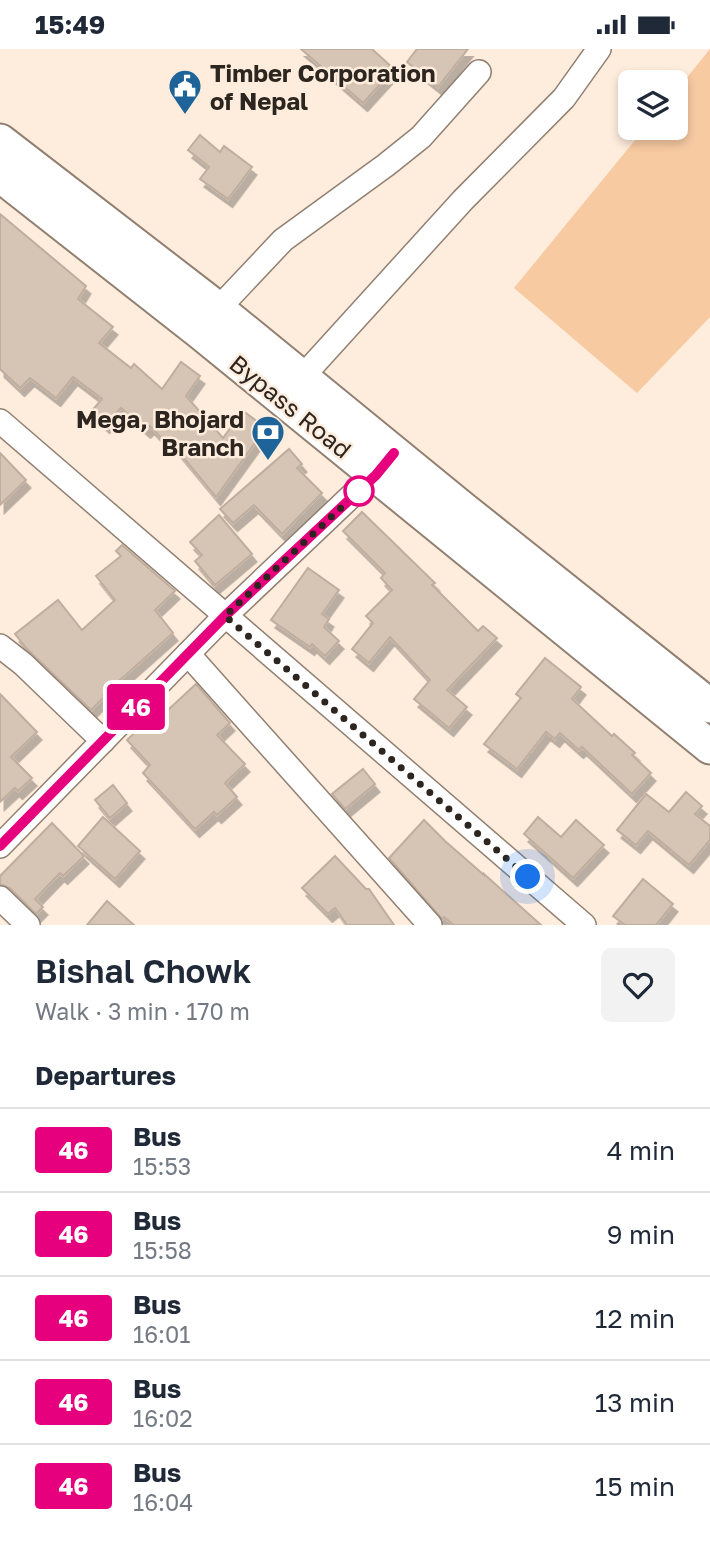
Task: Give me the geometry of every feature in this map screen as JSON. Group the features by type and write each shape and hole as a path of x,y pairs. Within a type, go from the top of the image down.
{"highway":[{"name":"Bypass Road","path":"0,141 218,309 292,388 385,464 710,747"},
{"name":"Bypass Road","path":"0,174 200,332 292,388"},
{"name":"Bypass Road","path":"385,464 710,706"}],"street":[{"path":"292,388 463,200 564,98 599,49"},
{"path":"218,309 283,240 421,137 479,72"},
{"path":"0,421 584,925"},
{"path":"0,846 225,616 385,464"},
{"path":"0,646 23,664 103,741"},
{"path":"188,654 430,925"},
{"path":"0,898 28,925"}],"shaded area":[{"path":"710,49 710,317 637,393 514,288 635,140 688,140 688,76"}],"building":[{"path":"301,49 372,49 394,69 363,103"},
{"path":"417,49 468,49 438,87 407,62"},
{"path":"200,135 220,152 224,146 252,167 228,199 200,179 209,167 188,150"},
{"path":"0,214 86,286 78,299 113,327 99,343 131,368 134,364 162,389 181,362 200,376 186,396 223,438 243,411 266,428 216,497 168,439 165,442 150,426 146,430 121,408 105,425 91,412 102,399 73,377 56,398 30,378 20,388 0,369"},
{"path":"289,449 302,464 297,468 322,493 282,534 254,505 233,523 220,509"},
{"path":"0,453 26,480 0,505"},
{"path":"362,512 435,583 432,585 478,631 483,626 497,638 447,690 467,707 449,728 414,699 430,680 390,637 369,663 352,649 373,623 366,616 392,590 381,578 385,573 343,531"},
{"path":"219,515 252,554 215,585 195,561 202,555 190,542"},
{"path":"122,545 175,591 155,610 173,633 103,695 91,710 27,649 15,634 58,600 82,630 115,600 96,576 121,556 116,551"},
{"path":"308,568 339,590 322,614 329,619 324,627 339,641 325,656 312,644 310,647 271,620"},
{"path":"545,658 581,687 572,699 635,753 632,755 651,773 632,794 582,747 579,750 560,733 555,739 546,732 517,769 484,744 521,698 516,694"},
{"path":"196,684 230,723 217,735 245,764 225,783 237,797 217,815 214,812 195,829 143,773 150,765 127,740 150,718 154,723"},
{"path":"0,694 37,732 11,757 32,778 18,791 15,788 0,802"},
{"path":"363,769 375,784 345,809 332,794"},
{"path":"113,785 127,803 110,818 95,800"},
{"path":"686,792 702,806 695,814 710,826 710,840 689,865 648,831 636,845 617,830 646,794 669,812"},
{"path":"103,817 140,851 115,879 78,846"},
{"path":"538,817 561,837 576,820 604,845 573,878 524,834"},
{"path":"424,820 541,925 454,925 444,917 442,919 389,858"},
{"path":"52,823 84,856 63,876 60,873 35,899 43,907 36,914 10,888 0,884 0,876"},
{"path":"335,856 369,889 394,925 347,925 335,908 328,914 302,888"},
{"path":"643,879 673,904 656,925 625,925 613,916"},
{"path":"107,901 134,925 87,925"}],"bus line":[{"name":"46","path":"0,846 225,616 376,475 394,453"}],"place":[{"name":"Timber Corporation of Nepal","path":"185,116"},
{"name":"Mega, Bhojard Branch","path":"268,462"}],"route":[{"path":"359,491 225,616 528,877"}]}
